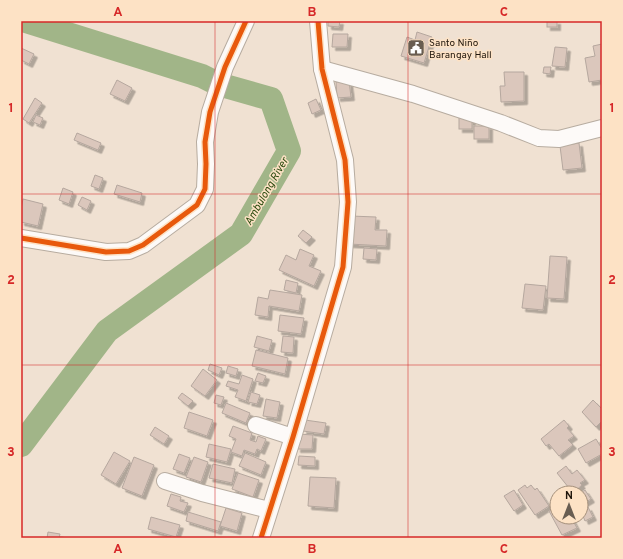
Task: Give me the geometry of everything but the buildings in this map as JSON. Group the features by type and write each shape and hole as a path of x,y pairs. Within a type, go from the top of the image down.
{"street":[{"path":"21,238 106,252 129,251 143,245 197,205 205,189 206,142 210,112 225,67 246,21"},
{"path":"261,538 293,437 342,267 348,202 345,160 322,69 318,21"},
{"path":"322,69 413,94 501,123 539,138 559,138 602,128"},
{"path":"256,425 293,437"},
{"path":"165,481 202,493 269,510"}],"waterway":[{"name":"Ambulong River","path":"21,445 107,331 241,234 289,151 271,99 218,84 202,76 26,21"}],"cycle path":[{"path":"21,238 106,252 129,251 143,245 197,205 205,189 205,142 210,112 225,67 246,21"},
{"path":"261,538 293,437 343,267 348,202 345,160 322,69 318,21"}],"place":[{"name":"Santo Niño Barangay Hall","path":"416,48"}]}
